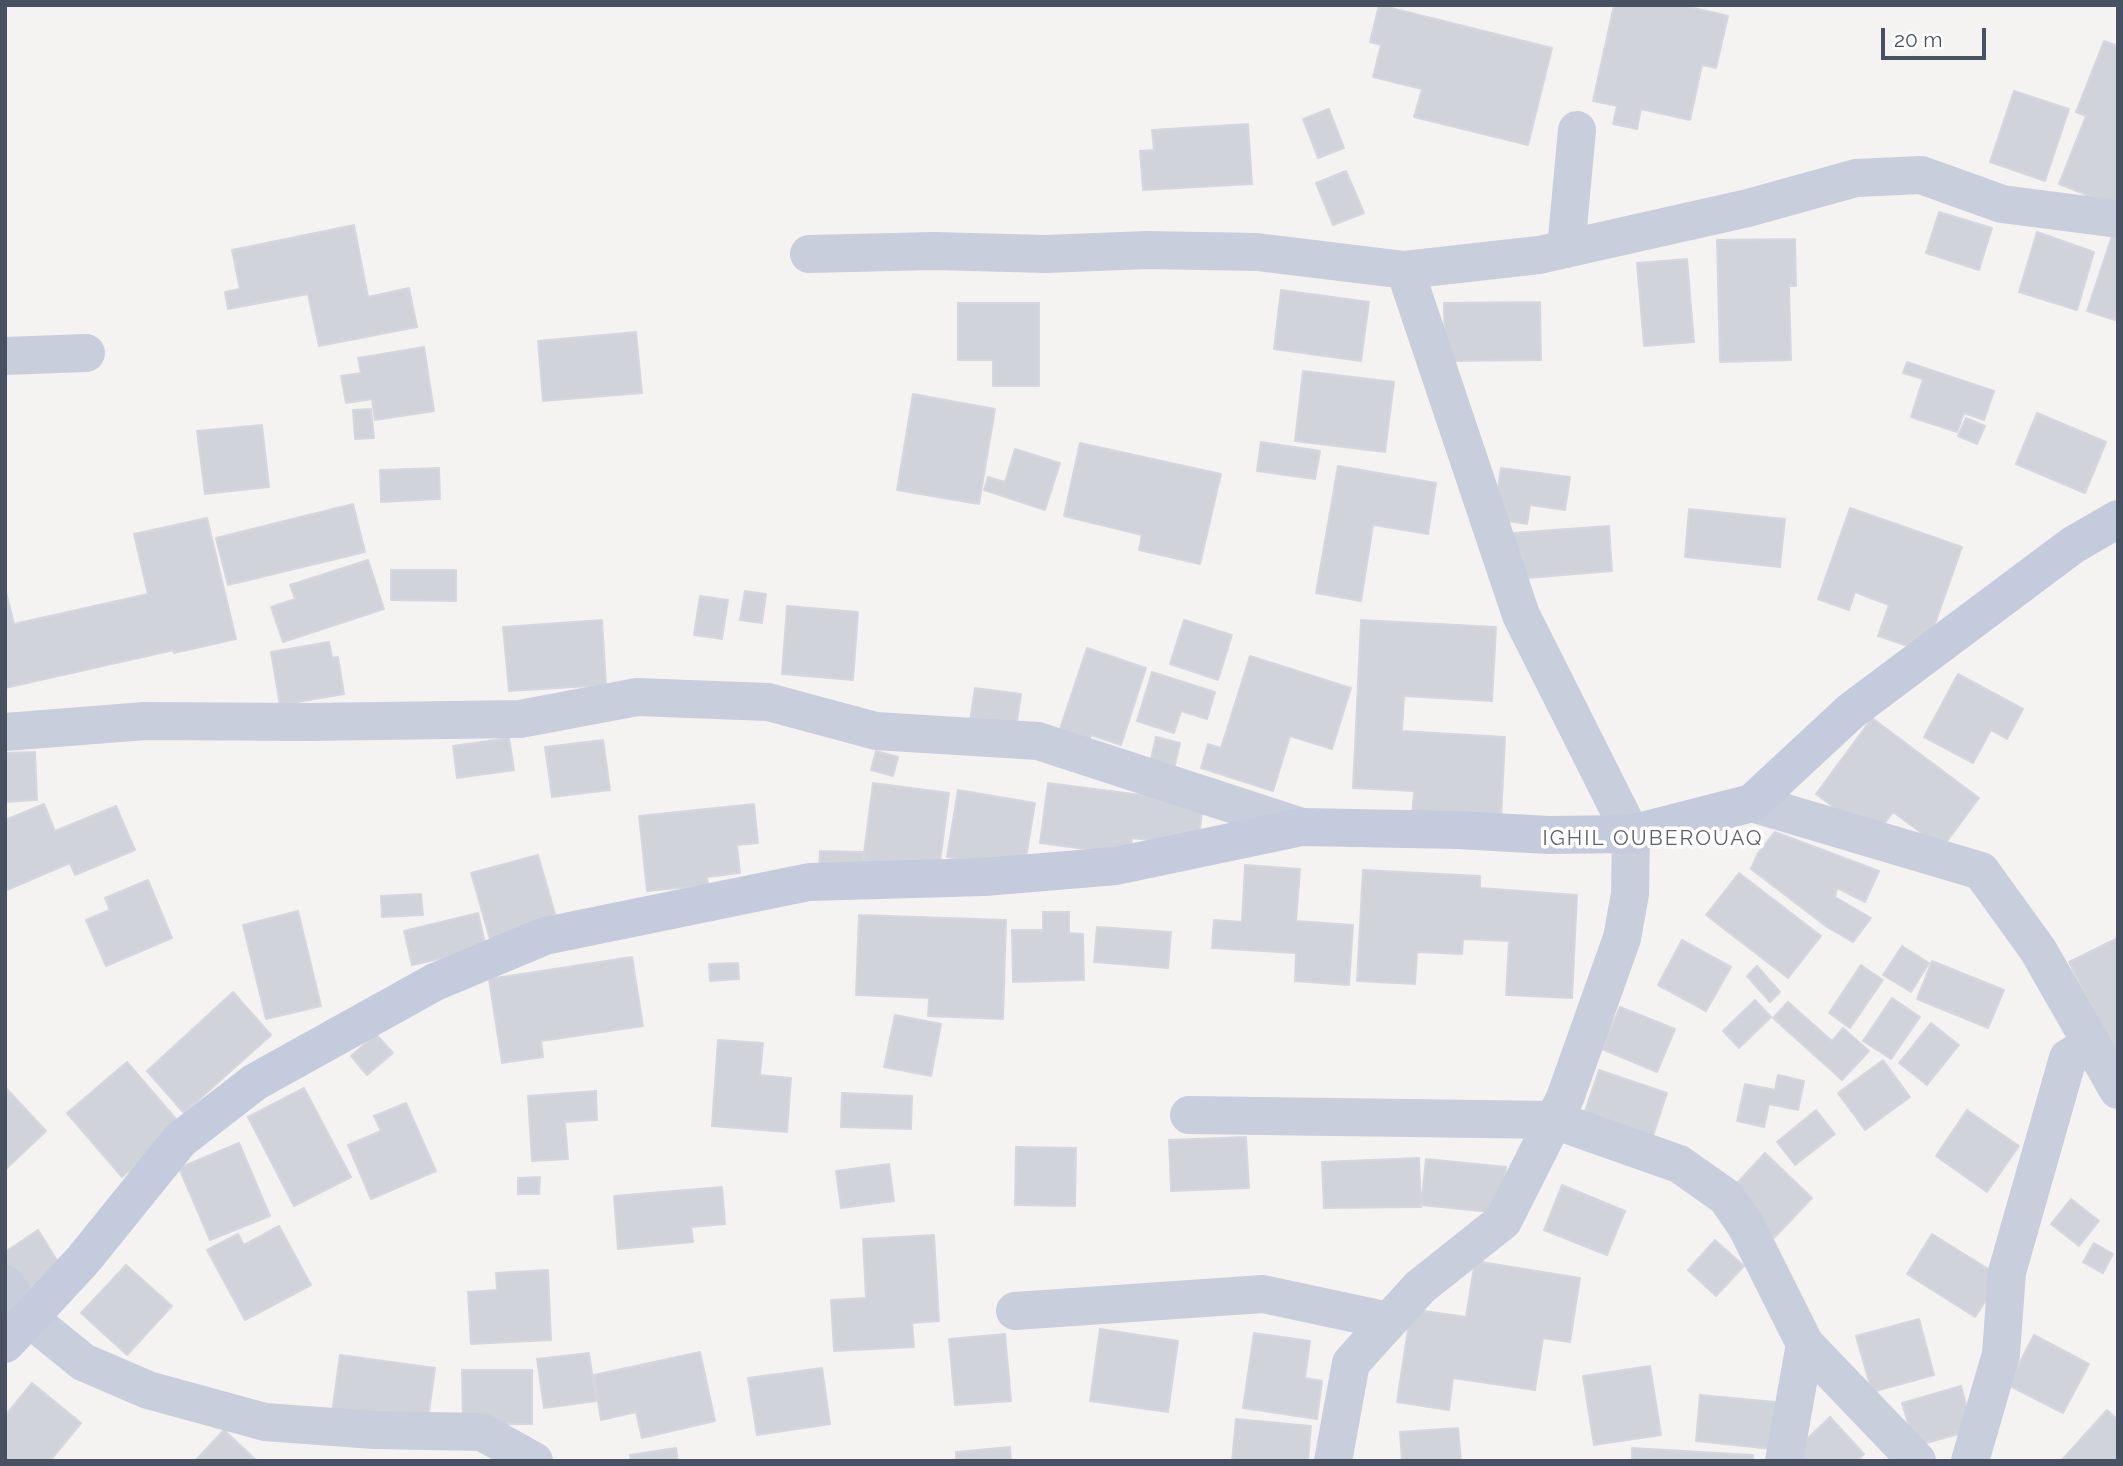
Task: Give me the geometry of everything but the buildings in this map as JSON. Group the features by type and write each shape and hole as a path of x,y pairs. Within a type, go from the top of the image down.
{"street":[{"path":"1566,249 1577,130"},
{"path":"809,254 934,251 1046,254 1147,250 1257,252 1405,270 1566,249 1748,208 1856,177 1921,175 2002,204 2118,219"},
{"path":"1333,1461 1351,1363 1420,1287 1503,1221 1565,1098 1622,937 1630,894 1631,834 1521,615 1405,270"},
{"path":"5,356 86,353"},
{"path":"17,1331 83,1260 180,1140 255,1082 435,982 545,936 810,882 984,877 1116,866 1302,827 1548,835 1631,834 1752,803 1851,711 2073,545 2118,519"},
{"path":"5,732 145,721 520,719 637,697 768,702 876,731 1038,741 1302,827"},
{"path":"1752,803 1981,871 2038,950 2116,1085"},
{"path":"1970,1461 2001,1354 2007,1272 2068,1058 2092,1044"},
{"path":"1188,1115 1554,1121 1679,1164 1726,1197 1745,1226 1805,1344 1917,1461"},
{"path":"5,1284 17,1331"},
{"path":"1015,1311 1263,1294 1389,1321"},
{"path":"17,1331 148,1391 265,1422 374,1430 482,1432 534,1461"},
{"path":"1784,1461 1805,1344"}],"district":[{"name":"IGHIL OUBEROUAQ","path":"1653,839"}]}
